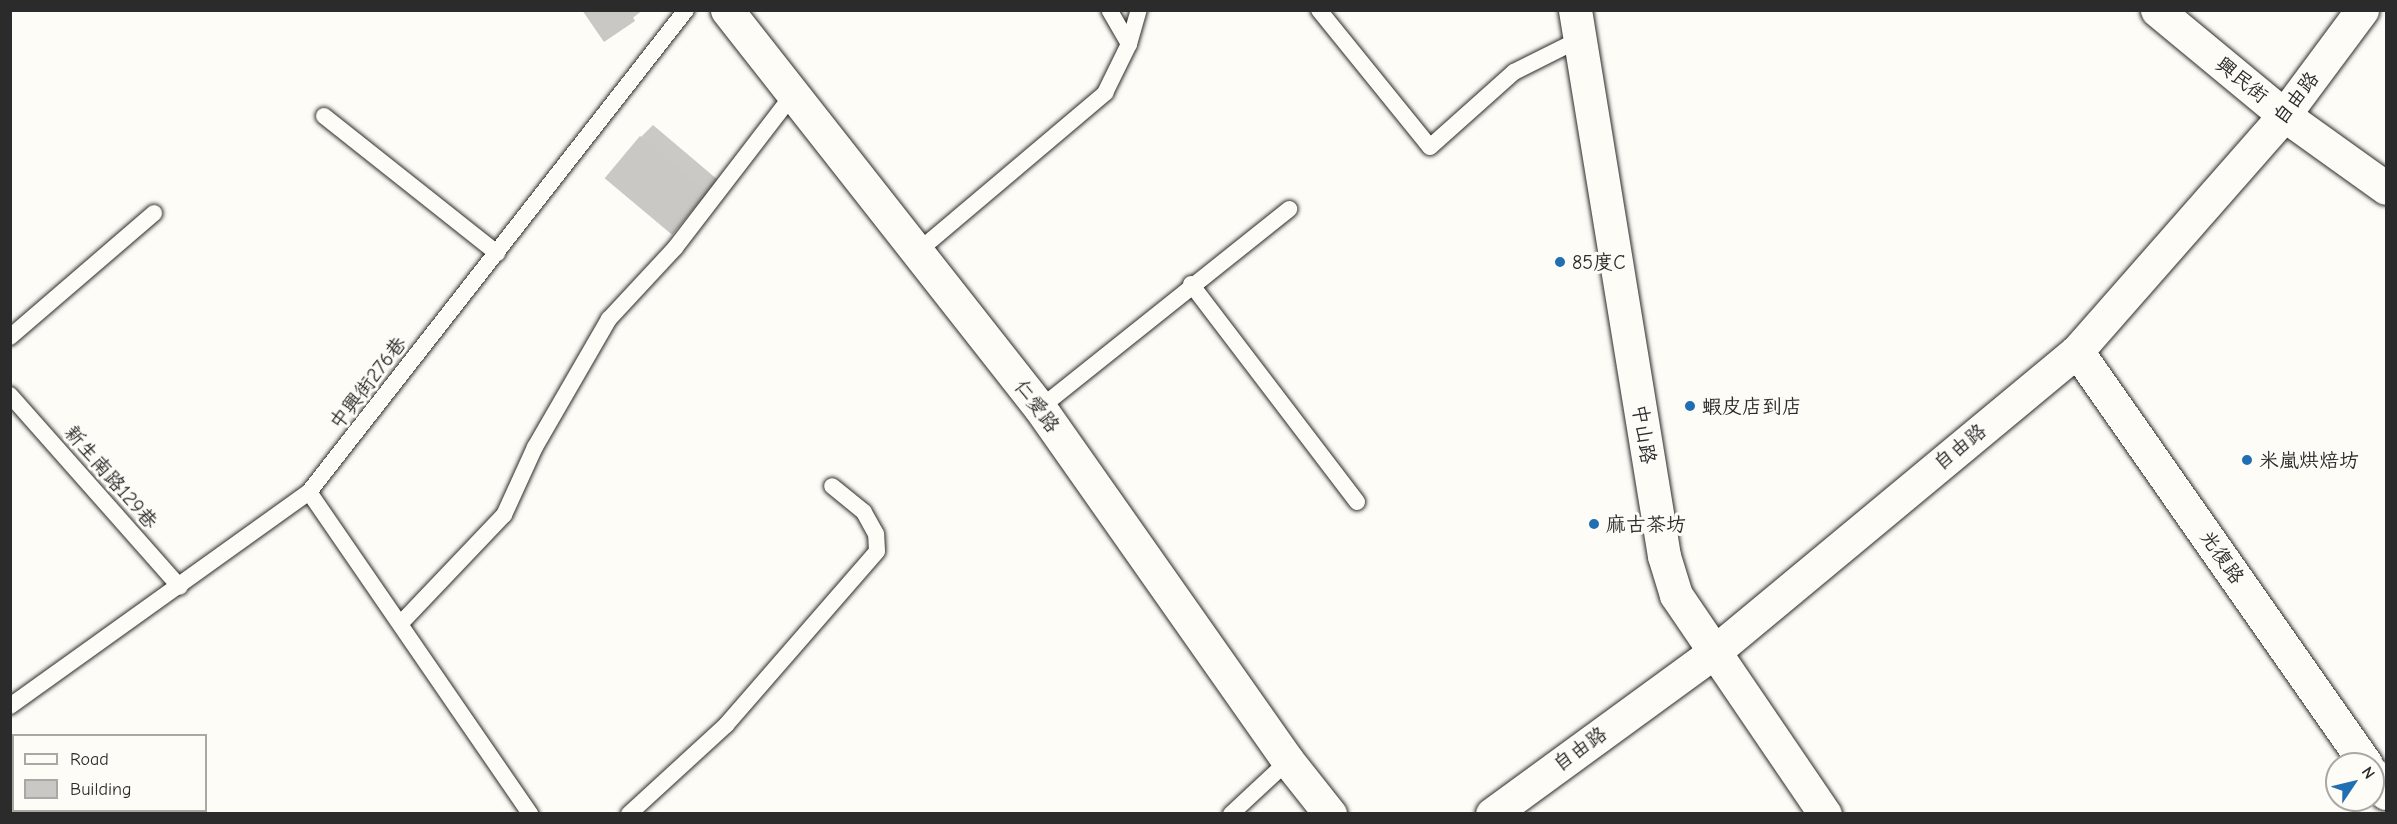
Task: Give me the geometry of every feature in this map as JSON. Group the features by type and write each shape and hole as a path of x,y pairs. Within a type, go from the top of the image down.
{"street":[{"name":"仁愛路","path":"727,10 1040,408 1288,761 1330,813"},
{"name":"興民街","path":"2157,10 2284,115 2386,188"},
{"name":"自由路","path":"1492,813 1713,652 2078,351 2284,115 2362,10"},
{"name":"中山路","path":"1577,25 1664,556 1676,595 1825,813"},
{"name":"光復路","path":"2078,351 2358,752"}],"lane":[{"name":"中興街276巷","path":"10,706 180,587 309,492 686,10"},
{"path":"1108,10 1129,44"},
{"path":"916,252 1105,93 1129,44 1139,10"},
{"path":"1319,10 1430,147 1514,72 1577,25"},
{"path":"402,622 504,515 535,447 609,319 675,248 793,94"},
{"path":"324,116 497,253"},
{"path":"1040,408 1191,284 1289,209"},
{"path":"10,337 154,213"},
{"path":"1191,284 1357,502"},
{"name":"新生南路129巷","path":"10,394 180,587"},
{"path":"629,813 726,725 877,551 876,534 864,512 832,486"},
{"path":"309,492 402,622 530,813"},
{"path":"1231,813 1288,761"}],"building":[{"path":"582,10 629,10 635,21 604,42"},
{"path":"640,136 707,193 672,235 605,178"}],"place":[{"name":"85度C","path":"1560,262"},
{"name":"蝦皮店到店","path":"1690,406"},
{"name":"米嵐烘焙坊","path":"2247,460"},
{"name":"麻古茶坊","path":"1594,524"}]}
